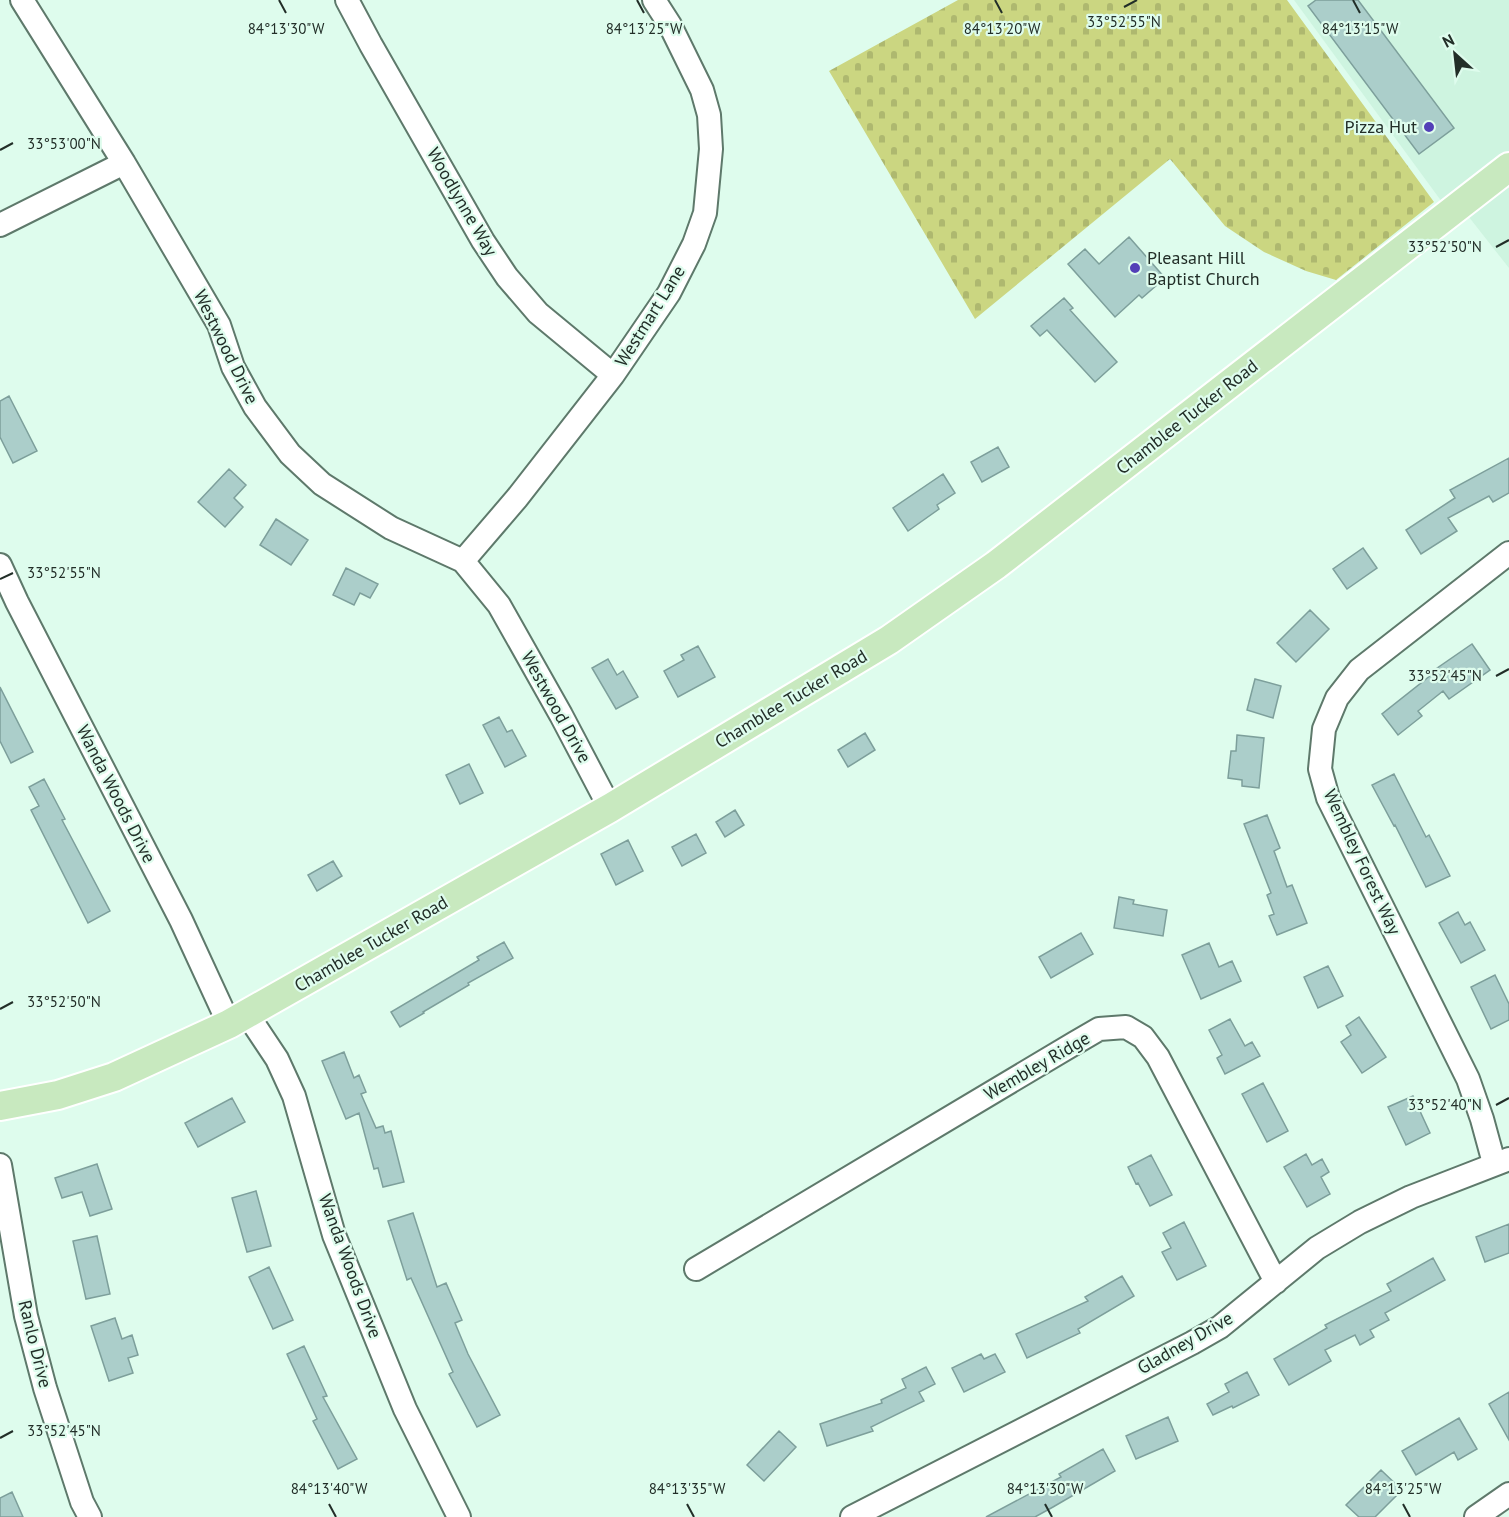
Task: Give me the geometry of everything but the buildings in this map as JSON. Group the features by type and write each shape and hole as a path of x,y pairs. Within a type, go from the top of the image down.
{"main road":[{"name":"Chamblee Tucker Road","path":"0,1106 58,1095 114,1077 238,1019 610,808 889,640 996,565 1509,167"}],"street":[{"name":"Westwood Drive","path":"22,0 124,163 219,325 233,367 255,407 290,454 322,484 391,528 463,561 499,605 610,808"},
{"name":"Woodlynne Way","path":"347,0 483,241 507,277 538,313 613,375"},
{"name":"Westmart Lane","path":"463,561 517,498 613,375 669,293 694,244 705,213 711,149 709,115 705,98 670,25 654,0"},
{"path":"0,225 124,163"},
{"name":"Wembley Forest Way","path":"1502,1161 1482,1119 1468,1079 1328,798 1320,769 1324,729 1337,698 1359,670 1509,553"},
{"name":"Wanda Woods Drive","path":"0,565 182,920 238,1019 277,1059 294,1096 334,1235 405,1409 459,1517"},
{"name":"Wembley Ridge","path":"696,1269 1083,1038 1100,1029 1126,1027 1143,1037 1158,1057 1276,1282"},
{"name":"Gladney Drive","path":"852,1517 1220,1327 1317,1248 1360,1222 1411,1197 1502,1161"},
{"name":"Ranlo Drive","path":"0,1165 26,1316 45,1388 82,1502 90,1517"},
{"path":"1476,1517 1509,1494"}],"shaded area":[{"path":"1294,0 1509,0 1509,268 1465,212 1453,217"}],"green space":[{"path":"958,0 1287,0 1434,202 1336,280 1306,271 1264,252 1225,226 1170,159 975,319 829,71"}],"place":[{"name":"Pizza Hut","path":"1429,127"},
{"name":"Pleasant Hill Baptist Church","path":"1135,268"}]}
